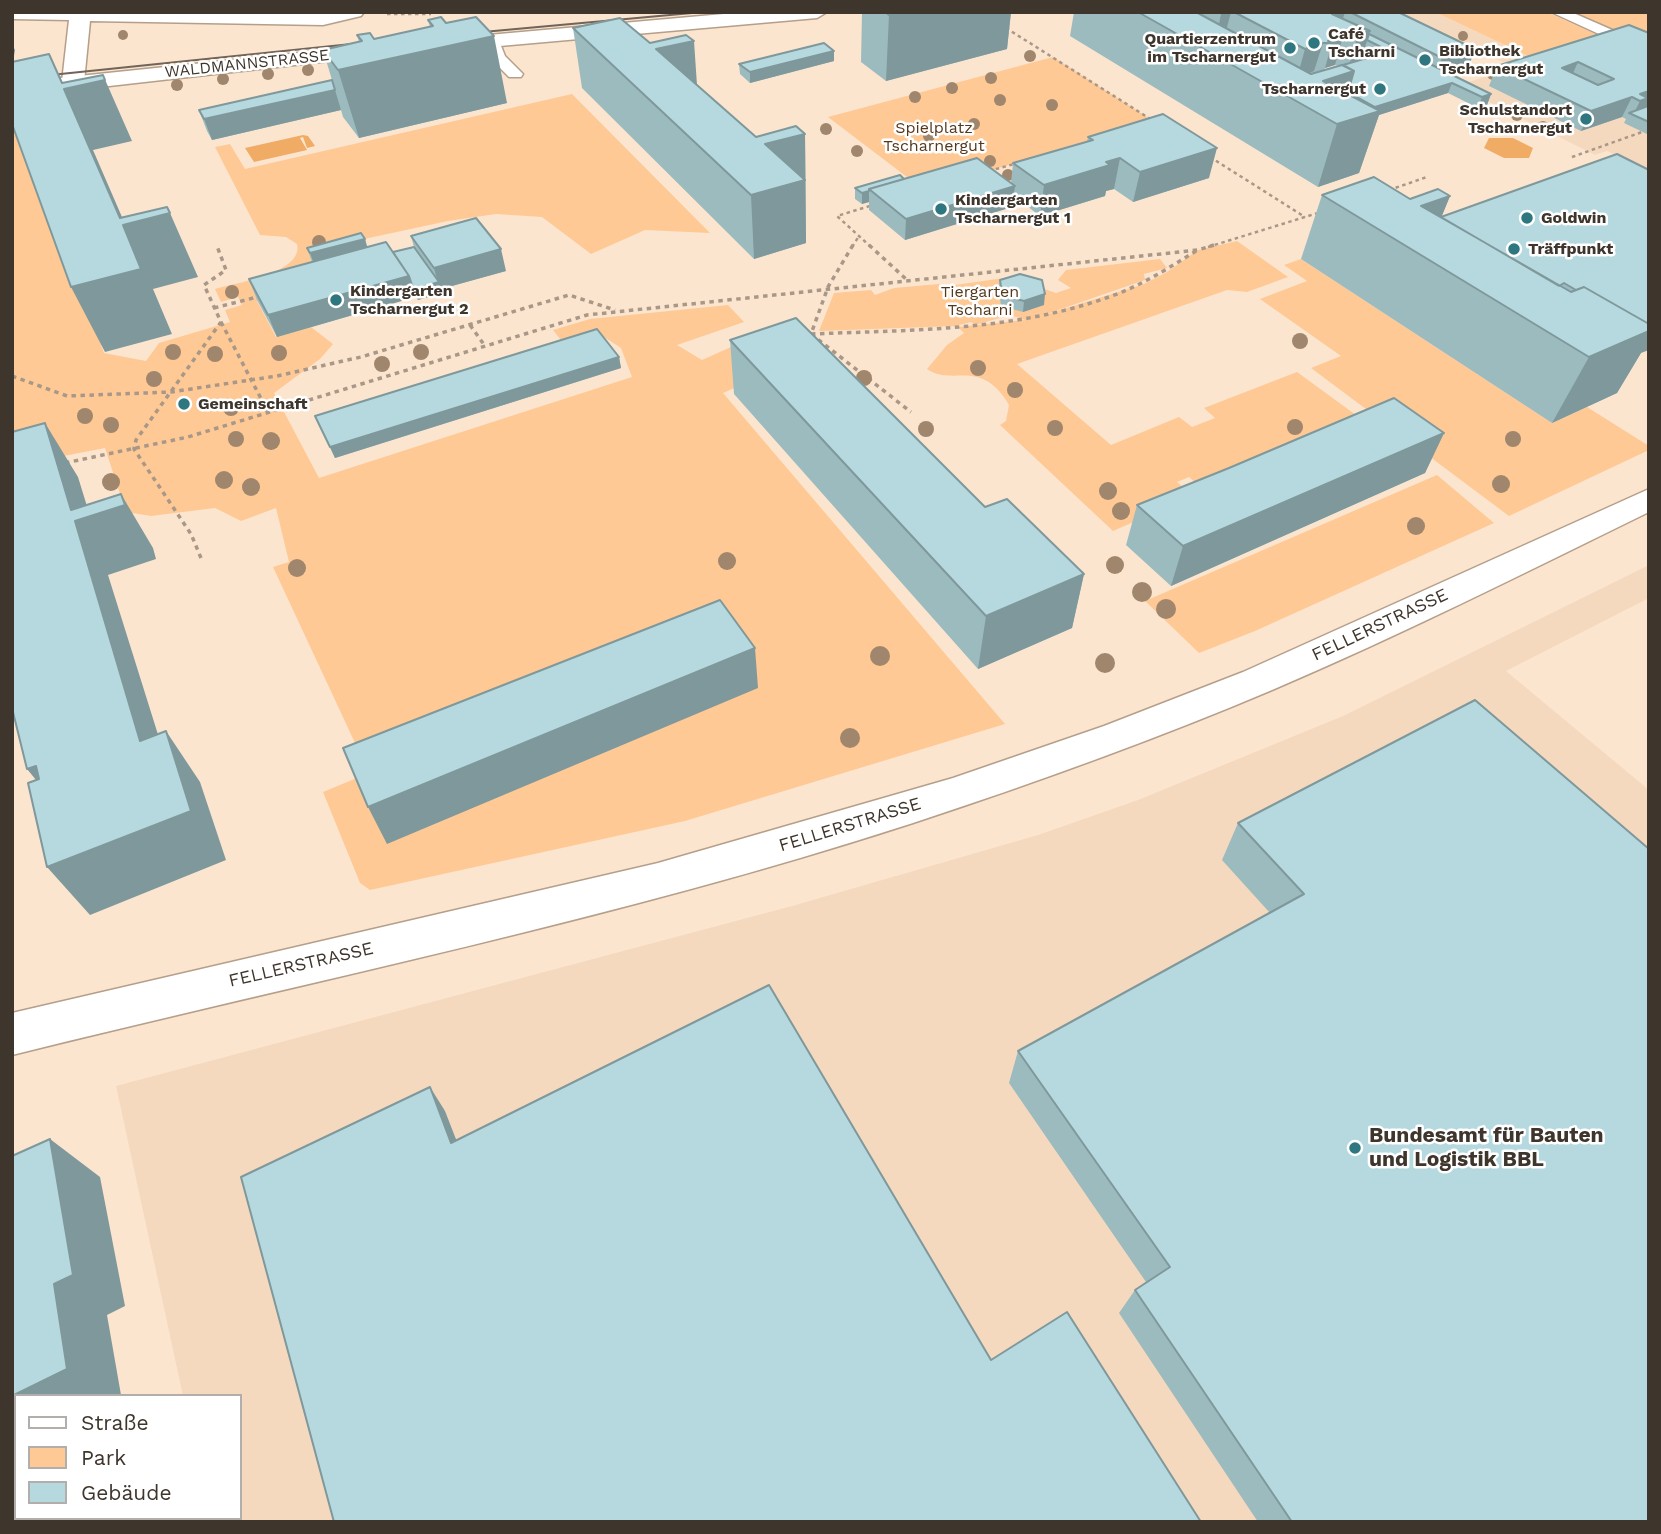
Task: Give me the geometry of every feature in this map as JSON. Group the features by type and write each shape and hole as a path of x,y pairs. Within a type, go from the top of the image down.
{"street":[{"path":"425,47 817,12"},
{"path":"12,13 323,19 352,13"},
{"path":"73,82 80,15"},
{"name":"WALDMANNSTRASSE","path":"12,90 398,49"},
{"name":"FELLERSTRASSE","path":"12,1034 590,896 875,819 1211,700 1392,621 1649,499"}],"lane":[{"path":"1558,12 1649,52"},
{"path":"493,41 498,58 515,74"}],"path":[{"path":"352,13 438,14"},
{"path":"996,21 1155,122 1142,126"},
{"path":"1572,157 1642,132"},
{"path":"1200,150 1305,217"},
{"path":"977,175 1028,160"},
{"path":"1378,193 1427,177"},
{"path":"876,204 837,216 906,280"},
{"path":"62,463 188,437 587,315 828,287 1198,250 1329,209"},
{"path":"811,334 828,287 859,236"},
{"path":"217,246 226,270 205,285 214,308 268,412"},
{"path":"811,334 1021,322 1144,284 1198,250"},
{"path":"214,308 265,294"},
{"path":"12,376 67,396 171,392 251,380 361,357 569,295 619,311"},
{"path":"201,558 191,534 134,449 136,440 221,322"},
{"path":"470,325 485,346"},
{"path":"811,334 911,412"}],"shaded area":[{"name":"Schulstandort Tscharnergut","path":"1397,12 1435,12 1539,61 1606,38 1546,12 1649,12 1649,172 1607,151 1595,155 1457,86 1513,67"},
{"path":"308,136 315,146 307,148 303,137 300,138 307,150 254,162 245,148"},
{"path":"1489,138 1513,138 1533,148 1529,158 1504,158 1484,148"},
{"path":"1649,565 1649,598 1506,671 1649,790 1649,1522 210,1522 242,1520 242,1394 183,1394 116,1086 792,906 1038,835 1138,800 1343,716"}],"green space":[{"path":"1435,12 1546,12 1607,39 1539,61"},
{"path":"1569,12 1649,12 1649,47"},
{"name":"Spielplatz Tscharnergut","path":"1053,57 1155,122 924,190 828,117"},
{"path":"572,94 710,233 645,230 591,254 542,217 496,214 448,221 336,245 311,259 314,264 257,301 276,337 311,327 333,344 320,359 274,393 319,478 632,377 621,348 604,337 568,349 553,330 590,319 728,305 744,322 677,345 702,360 760,334 750,381 723,393 1005,724 685,821 370,890 360,883 323,792 369,773 273,567 289,562 276,508 241,521 215,508 151,516 126,512 105,448 12,466 12,100 104,353 146,361 159,343 230,322 225,310 242,305 238,297 221,302 215,289 266,275 290,262 296,254 297,244 286,237 260,235 215,147 230,144 245,169"},
{"name":"Tiergarten Tscharni","path":"1237,241 1288,277 1247,292 1227,290 1017,364 1111,445 1179,417 1192,427 1215,418 1204,408 1297,372 1367,423 1205,491 1189,477 1177,482 1193,496 1113,531 1000,425 1006,421 1009,405 998,390 977,377 937,374 927,369 947,345 964,333 958,327 1025,320 1010,315 975,325 971,322 955,326 819,331 834,293 871,290 875,295 894,288 939,284 941,287 1018,276 1018,280 1056,293 1071,288 1058,280 1066,270 1160,259 1167,268 1144,274 1145,280 1038,317 1144,284 1198,250"},
{"path":"1301,259 1552,423 1587,407 1649,446 1649,450 1509,516 1311,368 1341,356 1260,299 1307,281 1284,265"},
{"path":"1437,475 1494,523 1255,631 1199,653 1145,601"}],"building":[{"path":"1138,12 1196,12 1311,74 1342,65 1354,71 1323,81 1380,111 1337,124"},
{"path":"1234,12 1339,12 1332,14 1370,31 1350,35 1357,38 1343,36 1328,41 1332,43 1305,49"},
{"path":"1350,12 1398,12 1475,49 1442,58"},
{"path":"441,17 446,23 476,17 494,36 338,70 323,50 362,41 357,35 370,33 374,39 433,26 428,20"},
{"path":"620,18 650,43 686,35 694,41 656,49 756,137 796,126 805,134 765,144 805,180 751,195 573,28"},
{"path":"1629,25 1649,33 1649,91 1640,94 1648,98 1640,101 1632,97 1591,111 1497,66","holes":["1578,62 1614,79 1598,85 1562,68"]},
{"path":"1369,34 1491,94 1482,97 1452,83 1375,107 1348,92 1354,71 1343,65 1374,56 1365,52 1381,47 1367,40"},
{"path":"824,43 834,51 750,72 739,64"},
{"path":"49,54 62,83 103,75 105,80 64,89 120,218 167,207 170,213 123,225 141,269 71,287 12,124 12,62"},
{"path":"332,80 335,90 204,119 199,110"},
{"path":"1648,106 1649,122 1629,113"},
{"path":"1163,114 1217,148 1140,172 1120,158 1106,162 1110,165 1044,185 1013,163 1093,140 1088,137"},
{"path":"1617,154 1649,170 1649,324 1584,287 1576,290 1564,283 1559,286 1441,217"},
{"path":"977,158 1015,186 906,219 869,189"},
{"path":"900,175 904,179 869,191 862,193 855,188"},
{"path":"1374,177 1410,199 1438,189 1450,196 1421,206 1571,292 1584,287 1649,324 1649,331 1589,357 1322,195"},
{"path":"476,218 501,249 434,268 411,236"},
{"path":"361,233 365,239 310,253 307,248"},
{"path":"386,242 409,276 268,315 249,279"},
{"path":"414,247 439,282 415,289 412,285 393,252"},
{"path":"1020,274 1042,280 1045,294 1024,301 1002,295 1000,280"},
{"path":"796,318 985,507 1007,499 1084,574 986,616 730,340"},
{"path":"597,329 619,357 330,447 315,416"},
{"path":"1394,398 1444,433 1183,546 1137,505 1229,468"},
{"path":"45,423 71,510 121,494 125,505 75,521 140,741 166,731 191,811 47,867 28,783 39,779 36,766 27,769 12,708 12,432"},
{"path":"720,600 755,648 368,807 343,748"},
{"path":"1475,700 1649,849 1649,1522 1292,1522 1135,1290 1170,1267 1018,1051 1304,894 1238,823"},
{"path":"769,985 991,1360 1067,1312 1201,1522 334,1522 241,1177 430,1087 451,1143"},
{"path":"50,1139 73,1275 54,1284 67,1369 12,1396 12,1156"}],"tram line":[{"path":"472,33 703,12"},
{"path":"12,79 371,42"}],"place":[{"name":"Café Tscharni","path":"1314,43"},
{"name":"Quartierzentrum im Tscharnergut","path":"1290,48"},
{"name":"Bibliothek Tscharnergut","path":"1425,60"},
{"name":"Tscharnergut","path":"1380,89"},
{"name":"Schulstandort Tscharnergut","path":"1586,119"},
{"name":"Kindergarten Tscharnergut 1","path":"941,209"},
{"name":"Goldwin","path":"1527,218"},
{"name":"Träffpunkt","path":"1514,249"},
{"name":"Kindergarten Tscharnergut 2","path":"336,300"},
{"name":"Gemeinschaft","path":"184,404"},
{"name":"Bundesamt für Bauten und Logistik BBL","path":"1355,1148"}]}
